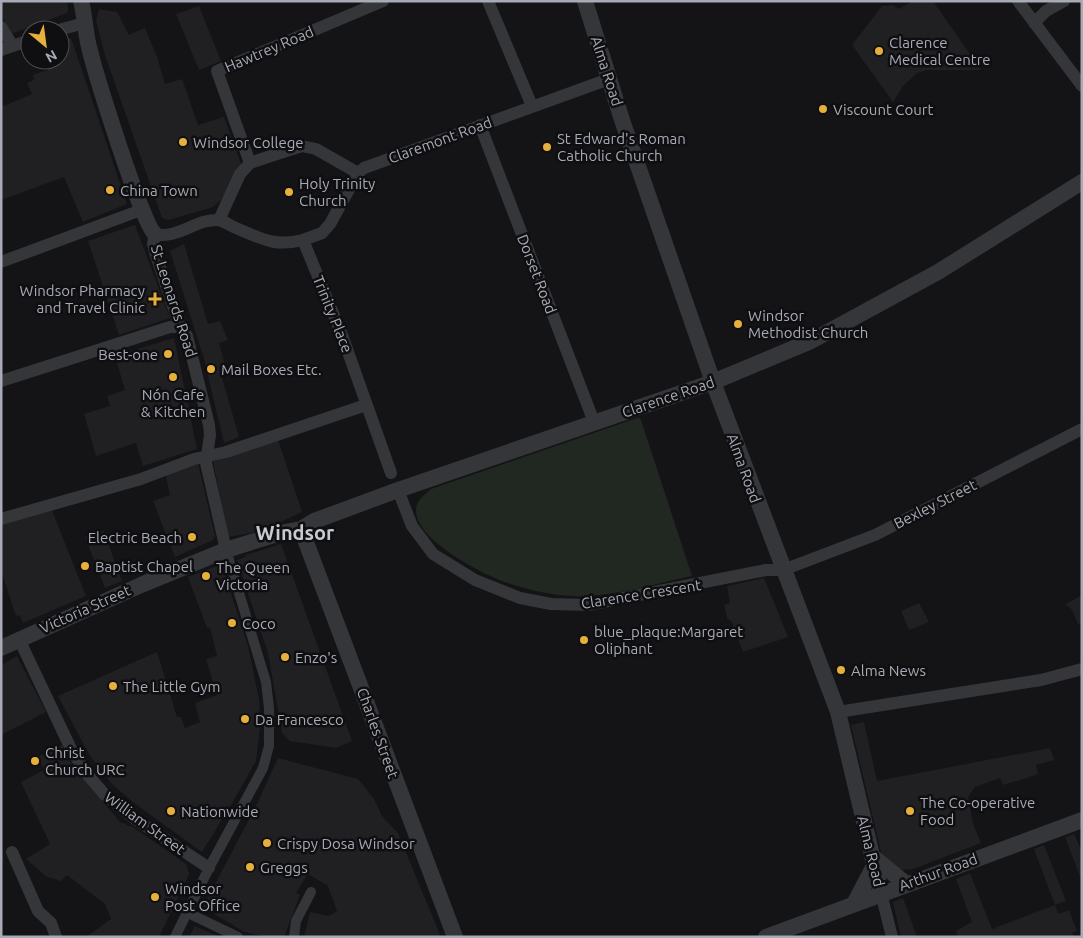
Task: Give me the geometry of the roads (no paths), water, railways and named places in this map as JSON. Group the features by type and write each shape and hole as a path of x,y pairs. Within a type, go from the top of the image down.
{"street":[{"name":"St Leonards Road","path":"81,1 92,58 141,210 149,228 155,234 153,244 155,252 180,327 188,336 190,343 209,425 210,436 206,463 226,550"},
{"name":"Hawtrey Road","path":"250,163 217,71 383,1"},
{"path":"488,1 532,106"},
{"name":"Alma Road","path":"585,1 609,79 713,382 838,712 892,937"},
{"path":"1018,1 1082,86"},
{"path":"1034,23 1046,11 1064,1"},
{"path":"70,27 84,23"},
{"path":"1,27 7,48 20,43"},
{"name":"Claremont Road","path":"358,173 364,168 609,79"},
{"name":"Dorset Road","path":"480,125 594,422"},
{"path":"155,234 167,235 219,220 269,242 285,244 302,240 322,233 330,224 358,173 316,149 302,146 250,163 240,174 219,220"},
{"name":"Clarence Road","path":"226,550 280,533 302,530 314,521 398,490 713,382 811,341 938,272 1082,182"},
{"path":"1,262 141,210"},
{"name":"Trinity Place","path":"302,240 342,335 391,474"},
{"path":"1,381 170,326 180,327"},
{"path":"1,519 71,500 366,405"},
{"name":"Bexley Street","path":"783,570 875,535 1082,429"},
{"name":"Clarence Crescent","path":"398,490 412,526 433,554 475,580 520,598 551,604 588,605 766,570 783,570"},
{"name":"Charles Street","path":"302,530 455,937"},
{"path":"175,937 186,912 263,768 269,746 270,708 266,682 226,550"},
{"name":"Victoria Street","path":"1,648 226,550"},
{"name":"William Street","path":"19,639 72,751 87,774 105,794 135,819 209,868"},
{"path":"838,712 1041,680 1082,669"},
{"name":"Arthur Road","path":"766,937 1082,820"},
{"path":"12,852 38,912 51,923 56,937"},
{"path":"854,904 873,861 906,884"},
{"path":"294,937 296,921 311,892"},
{"path":"186,912 238,937"}],"place":[{"name":"Clarence Medical Centre","path":"879,51"},
{"name":"Viscount Court","path":"823,109"},
{"name":"Windsor College","path":"183,142"},
{"name":"St Edward's Roman Catholic Church","path":"547,147"},
{"name":"China Town","path":"110,190"},
{"name":"Holy Trinity Church","path":"289,192"},
{"name":"Windsor Pharmacy and Travel Clinic","path":"155,299"},
{"name":"Windsor Methodist Church","path":"738,324"},
{"name":"Best-one","path":"168,354"},
{"name":"Mail Boxes Etc.","path":"211,369"},
{"name":"Nón Cafe & Kitchen","path":"173,377"},
{"name":"Electric Beach","path":"192,537"},
{"name":"Baptist Chapel","path":"85,566"},
{"name":"The Queen Victoria","path":"206,576"},
{"name":"Coco","path":"232,623"},
{"name":"blue_plaque:Margaret Oliphant","path":"584,640"},
{"name":"Enzo's","path":"285,657"},
{"name":"Alma News","path":"841,670"},
{"name":"The Little Gym","path":"113,686"},
{"name":"Da Francesco","path":"245,719"},
{"name":"Christ Church URC","path":"35,761"},
{"name":"Nationwide","path":"171,811"},
{"name":"The Co-operative Food","path":"910,811"},
{"name":"Crispy Dosa Windsor","path":"267,843"},
{"name":"Greggs","path":"250,867"},
{"name":"Windsor Post Office","path":"155,897"}],"district":[{"name":"Windsor","path":"295,532"}]}
